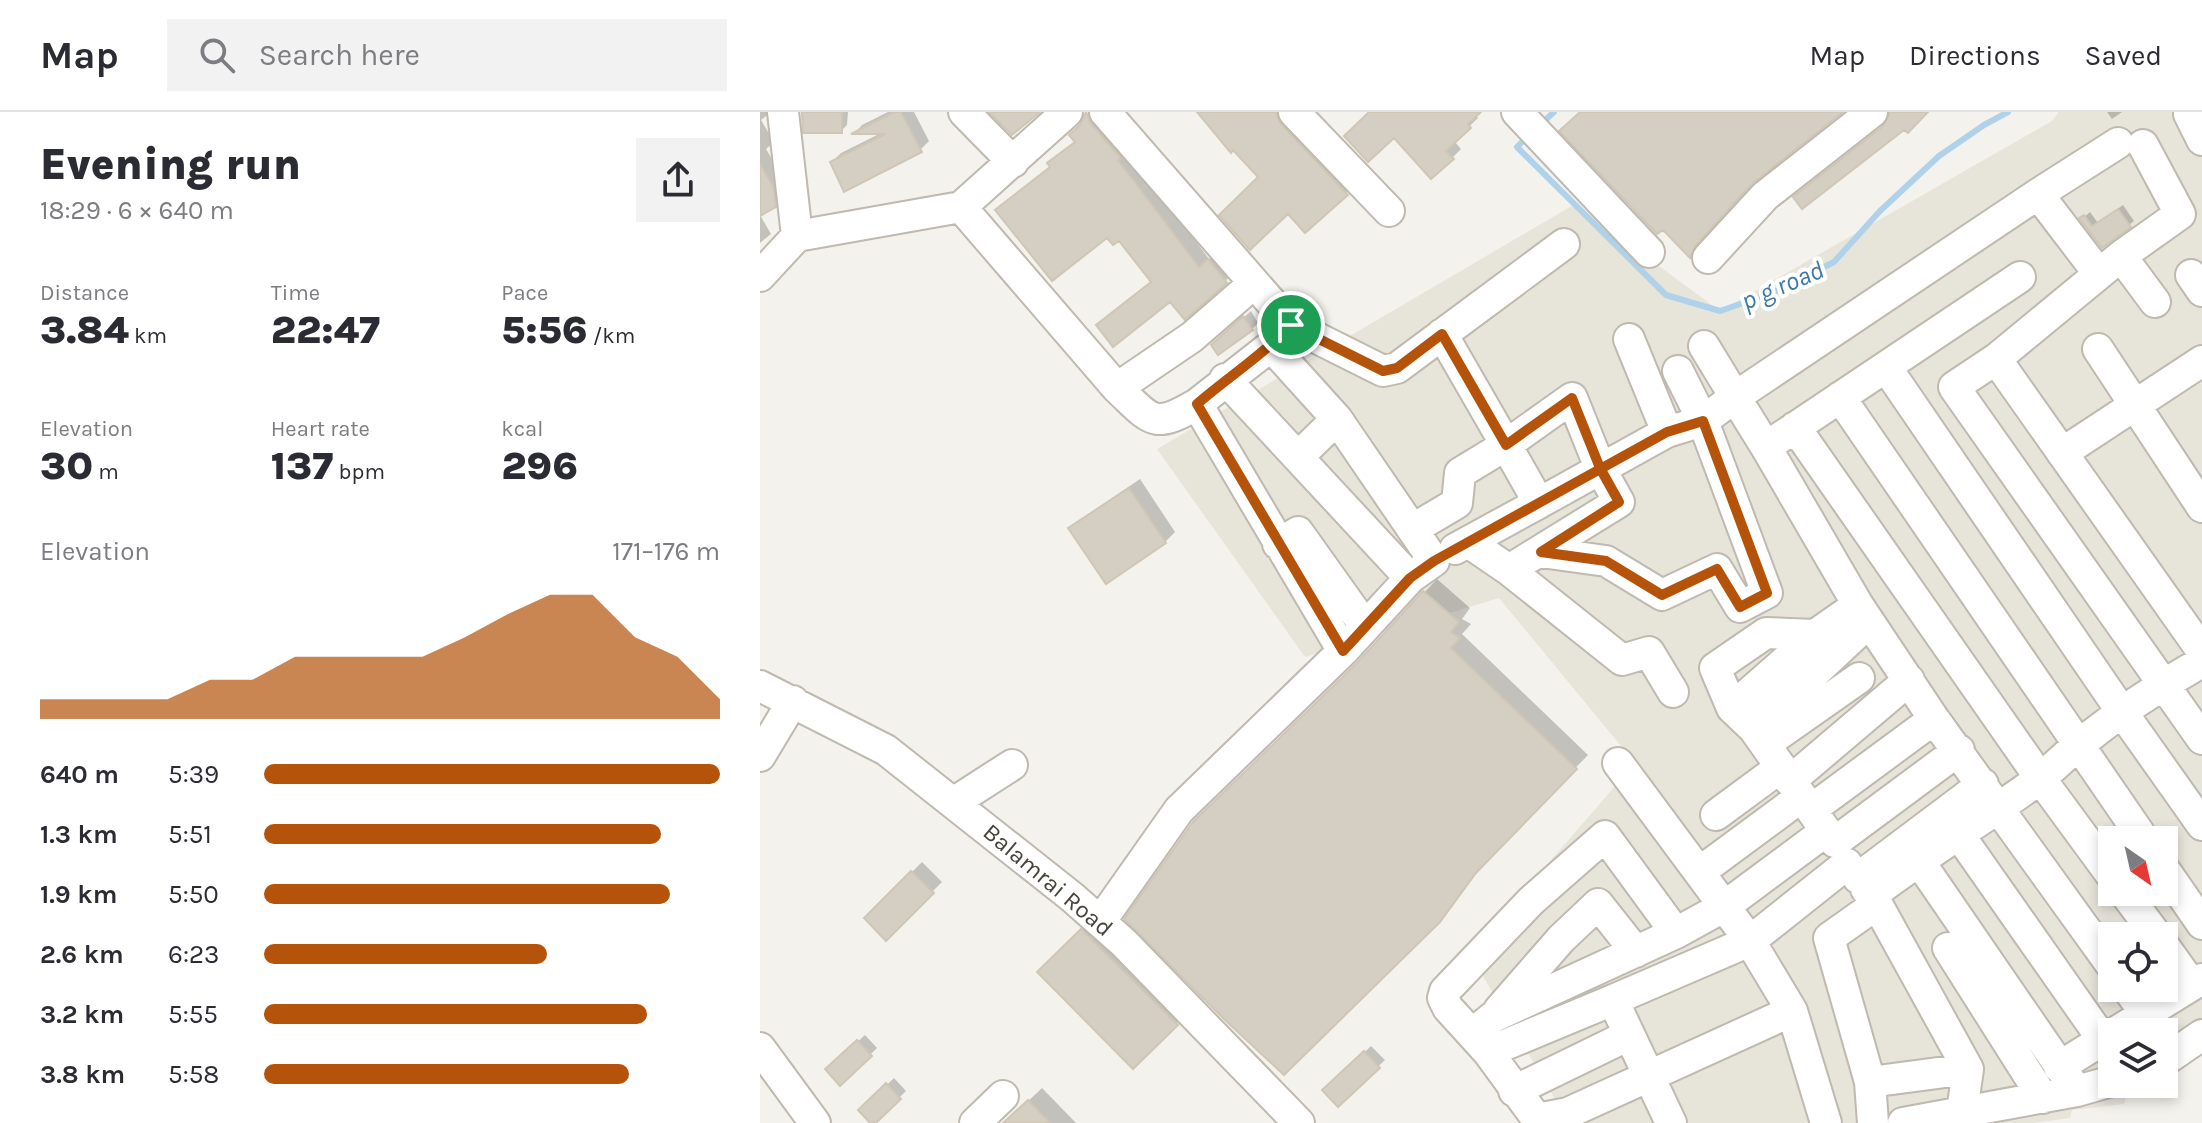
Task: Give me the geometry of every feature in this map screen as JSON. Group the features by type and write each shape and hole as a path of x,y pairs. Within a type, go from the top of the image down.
{"street":[{"path":"783,112 797,236"},
{"path":"964,112 1013,162"},
{"path":"760,276 797,236 961,207 1067,112"},
{"path":"1105,112 1253,284 1281,336 1413,529 1422,569"},
{"path":"1294,112 1389,211"},
{"path":"1708,258 1765,196 1872,112"},
{"path":"1521,116 1649,252"},
{"path":"1100,922 1179,810 1343,651 1422,569 1667,432 1703,421 2038,194 2131,144 2191,209 2110,265 1996,359 1918,413"},
{"path":"2038,194 2110,265 2155,302"},
{"path":"961,207 1117,388 1144,414 1158,421 1171,419 1197,404 1281,336"},
{"path":"1281,336 1383,371 1397,368 1564,244"},
{"path":"1766,447 2020,277"},
{"path":"1117,388 1192,337 1253,284"},
{"path":"1442,334 1539,503"},
{"path":"1629,339 1667,432"},
{"path":"1704,346 1864,613 1934,719 2098,946"},
{"path":"2098,349 2134,405 2192,469 2202,507"},
{"path":"1996,359 2202,651"},
{"path":"2062,453 2202,361"},
{"path":"1886,367 2202,825"},
{"path":"1541,552 1606,561 1662,595 1717,569 1740,607 1767,593 1703,421 1678,371"},
{"path":"1225,379 1298,457 1422,569"},
{"path":"1954,387 2202,739"},
{"path":"1840,397 2135,826"},
{"path":"1413,529 1457,503 1460,473 1572,398 1600,468 1619,502 1509,570"},
{"path":"1197,404 1343,651"},
{"path":"1298,457 1337,419"},
{"path":"1795,427 2098,857"},
{"path":"1278,544 1298,532 1365,626"},
{"path":"1468,542 1509,570 1622,660 1649,652 1673,692"},
{"path":"1732,708 1815,635 1864,613"},
{"path":"1701,871 1778,764 1864,613"},
{"path":"1815,635 1766,633 1715,668 1732,708 1812,809 1934,719"},
{"path":"1484,1034 1613,1000 1750,941 1853,871 1991,795 2040,778 2122,712 2162,684 2202,662"},
{"path":"1778,764 1859,678"},
{"path":"1716,815 1778,764 1909,680"},
{"name":"Balamrai Road","path":"760,686 886,750 1100,922 1299,1123"},
{"path":"760,756 793,701"},
{"path":"1826,831 1835,842 1959,750"},
{"path":"1618,763 1701,871 1750,941 1792,1011 1826,1123"},
{"path":"1778,764 1877,904"},
{"path":"953,803 1012,765"},
{"path":"1962,1112 1968,1069 1872,895 1960,836 1991,795"},
{"path":"1484,1034 1725,906 1826,831"},
{"path":"1676,933 1605,836 1531,901 1445,991 1446,1005 1484,1034 1514,1091 1537,1119 1568,1113 1792,1011"},
{"path":"1960,836 2098,1019"},
{"path":"1919,861 2077,1091"},
{"path":"2178,889 2202,924"},
{"path":"1531,901 1561,939"},
{"path":"1484,1034 1561,939 1598,904 1636,952"},
{"path":"1873,1123 1870,1082 1829,938 1877,904"},
{"path":"1948,948 2043,1098"},
{"path":"2139,1018 2197,982 2178,961"},
{"path":"1613,1000 1648,1076 1659,1119"},
{"path":"2137,1002 2146,1014"},
{"path":"1514,1091 1629,1035"},
{"path":"2178,1051 2202,1035"},
{"path":"2059,1067 2098,1043"},
{"path":"760,1048 815,1123"},
{"path":"1870,1082 1968,1069"},
{"path":"1903,1123 2098,1085"},
{"path":"975,1123 1003,1096"}],"shaded area":[{"path":"2059,112 2202,112 2202,1047 2178,1064 2178,1018 2098,1018 2098,1098 2126,1098 2124,1104 2072,1110 2070,1118 2033,1123 1569,1123 1470,954 1635,763 1499,598 1305,657 1157,449 1575,204 1720,311 2052,121"}],"building":[{"path":"802,112 842,112 842,133 803,133"},
{"path":"894,112 901,112 922,152 844,192 830,162 885,134 851,134"},
{"path":"989,112 1040,112 1012,135"},
{"path":"1086,112 1091,124 1121,158 1118,160 1199,267 1208,259 1227,283 1185,320 1170,302 1113,347 1096,325 1151,282 1119,241 1113,245 1107,238 1052,281 995,210 1050,167 1047,163 1075,142 1069,135 1080,125"},
{"path":"1197,112 1276,112 1281,124 1348,195 1305,233 1288,214 1250,250 1219,215 1258,177 1233,150 1231,153"},
{"path":"1369,112 1481,112 1468,124 1471,128 1446,151 1454,159 1431,179 1394,138 1368,162 1344,136"},
{"path":"1580,112 1843,112 1752,184 1695,246 1690,258 1663,230 1657,234 1559,131"},
{"path":"1890,112 1928,112 1908,133 1904,130 1802,209 1793,197 1883,126"},
{"path":"760,164 773,186 776,207 760,216"},
{"path":"2118,209 2131,227 2102,248 2079,218 2084,215 2092,226"},
{"path":"1243,316 1253,330 1218,355 1211,345"},
{"path":"1129,488 1166,543 1106,584 1068,528"},
{"path":"1423,591 1459,622 1451,632 1460,638 1451,648 1577,769 1475,874 1440,922 1284,1075 1124,919 1193,822 1356,664"},
{"path":"911,871 934,893 886,941 864,918"},
{"path":"1081,929 1178,1025 1133,1069 1037,972"},
{"path":"857,1040 872,1056 840,1086 825,1069"},
{"path":"1364,1051 1380,1068 1338,1107 1322,1090"},
{"path":"886,1083 901,1099 876,1123 870,1123 858,1110"},
{"path":"1028,1100 1050,1123 1003,1123"}],"waterway":[{"name":"p g road","path":"1541,124 1554,112"},
{"name":"p g road","path":"1527,137 1517,147 1666,295 1720,311 1772,293 1834,262 1880,211 1939,156 2008,112"}],"route":[{"path":"1291,325 1271,346 1225,379 1197,404 1343,651 1410,578 1434,561 1600,468 1667,432 1703,421 1767,593 1740,607 1717,569 1662,595 1606,561 1541,552 1619,502 1600,468 1572,398 1506,445 1442,334 1397,368 1383,371 1291,325"}]}
